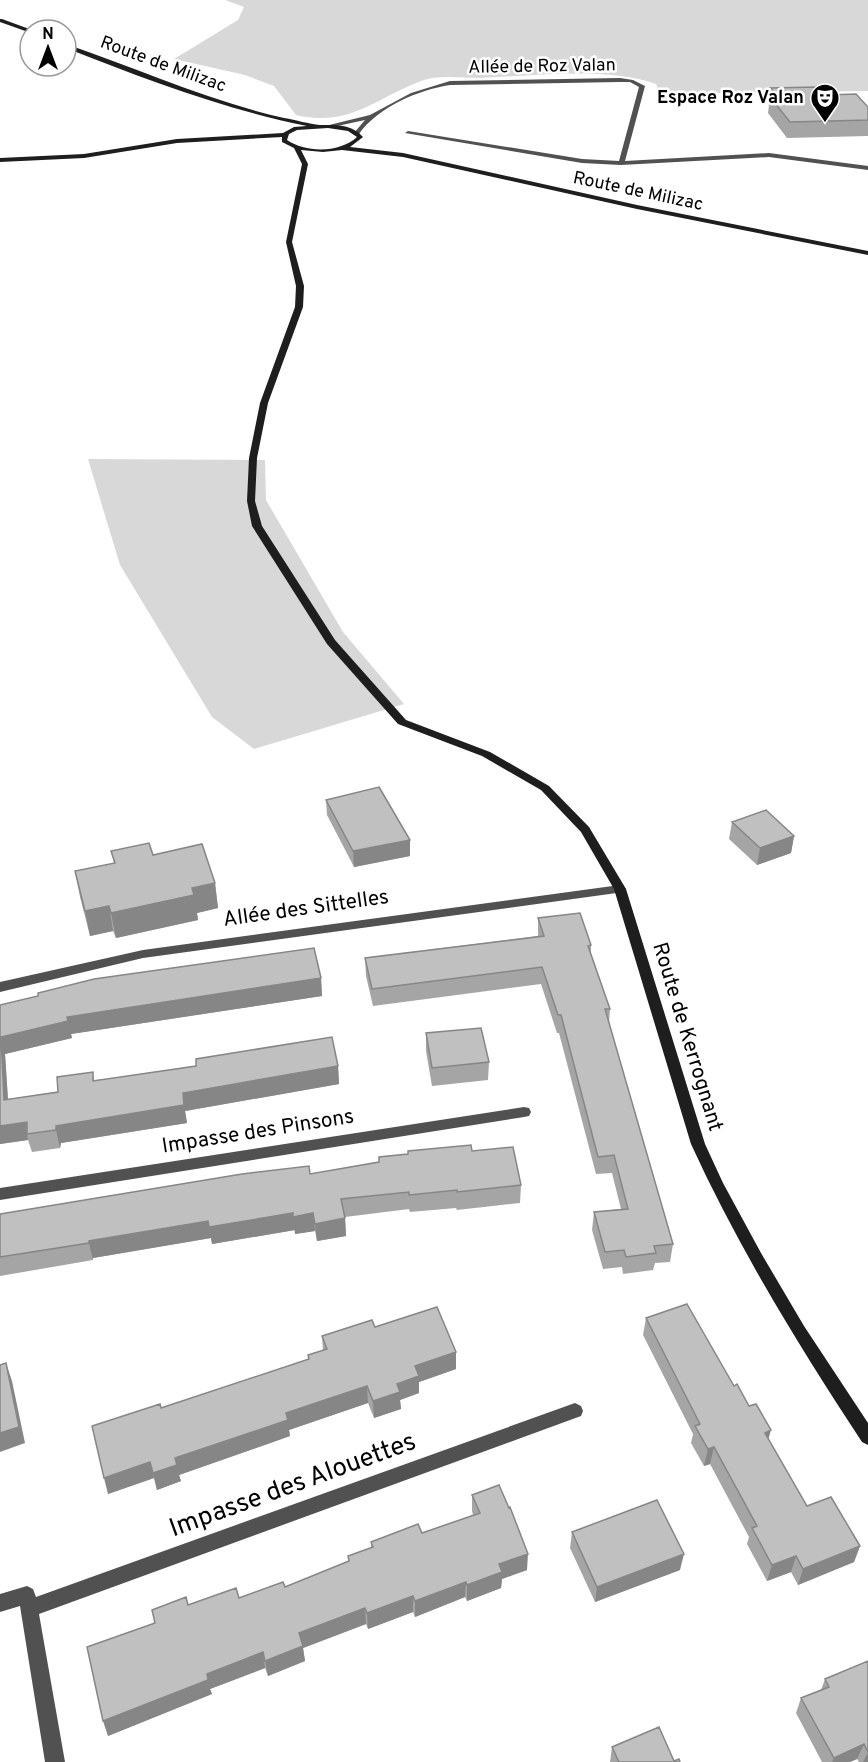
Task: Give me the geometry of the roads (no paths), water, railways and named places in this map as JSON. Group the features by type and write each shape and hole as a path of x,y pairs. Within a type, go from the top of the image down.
{"street":[{"path":"0,20 18,27"},
{"name":"Route de Milizac","path":"78,51 185,92 250,112 317,126 345,128 402,156"},
{"name":"Allée de Roz Valan","path":"358,136 360,126 374,116 430,86 631,81 642,86 621,163"},
{"name":"Route de Milizac","path":"250,112 282,130"},
{"name":"Allée de Roz Valan","path":"328,126 374,116"},
{"path":"0,160 84,156 156,144 317,126"},
{"path":"282,130 284,141 289,146"},
{"path":"408,133 582,161 621,163 769,155 868,168"},
{"path":"280,145 332,150 343,148 358,136"},
{"path":"202,140 262,144"},
{"path":"297,148 305,164 332,150"},
{"name":"Route de Milizac","path":"343,148 402,156 637,207 868,253"},
{"name":"Route de Kerrognant","path":"305,164 289,242 300,286 299,307 264,403 253,458 251,501 258,526 331,642 402,722 486,754 545,788 585,830 620,889 698,1144 713,1179 778,1298 868,1437"},
{"name":"Allée des Sittelles","path":"0,987 143,954 620,889"},
{"name":"Impasse des Pinsons","path":"0,1194 524,1112"},
{"name":"Impasse des Alouettes","path":"30,1608 575,1411"},
{"path":"0,1603 27,1595 55,1762"}],"place":[{"name":"Espace Roz Valan","path":"825,124"}]}
